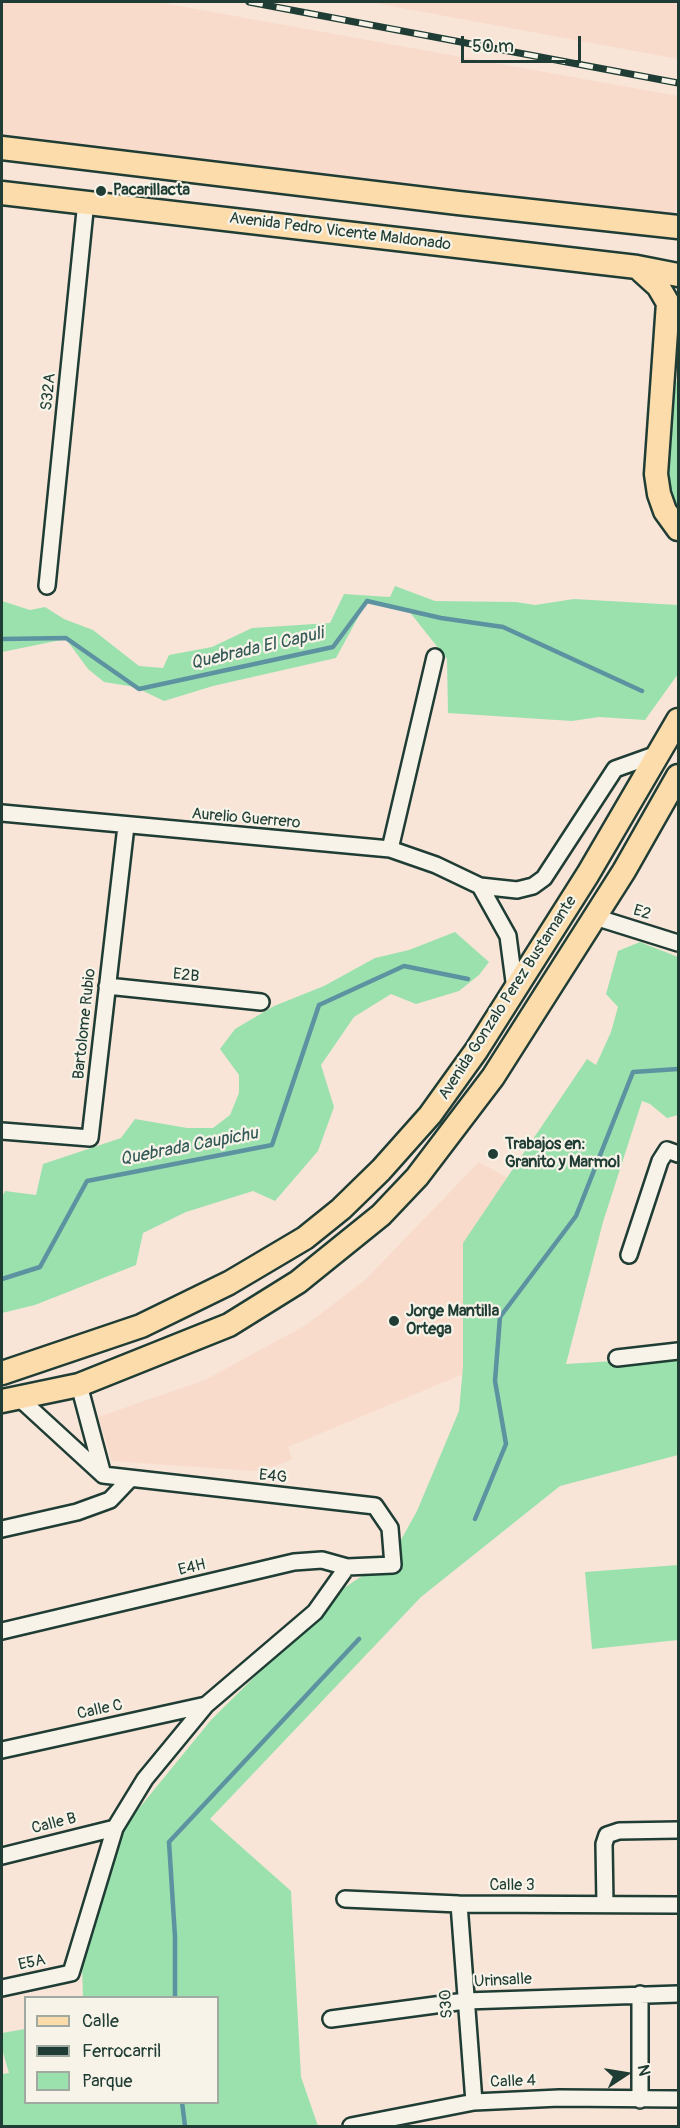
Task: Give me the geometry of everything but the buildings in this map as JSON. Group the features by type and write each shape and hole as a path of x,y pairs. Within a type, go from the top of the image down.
{"main road":[{"path":"2,148 678,227"},
{"name":"Avenida Pedro Vicente Maldonado","path":"2,193 87,201 637,267 678,274"},
{"path":"637,267 658,286 668,303 656,474 659,494 665,511 678,528"},
{"path":"664,370 678,351"},
{"name":"Avenida Gonzalo Perez Bustamante","path":"2,1373 141,1326 229,1283 305,1238 341,1209 373,1178 430,1115 477,1051 588,874 678,720"},
{"name":"Avenida Gonzalo Perez Bustamante","path":"10,1399 79,1385 229,1325 298,1282 381,1215 417,1177 493,1077 596,917 678,776"}],"street":[{"name":"S32A","path":"47,586 87,201"},
{"path":"390,849 435,657"},
{"name":"Aurelio Guerrero","path":"2,813 390,849 436,865 480,886 517,890 533,886 544,878 615,769 657,754"},
{"name":"Bartolome Rubio","path":"2,1131 90,1138 126,826"},
{"path":"480,886 508,936 515,990"},
{"name":"E2","path":"596,917 678,943"},
{"name":"E2B","path":"107,987 261,1002"},
{"path":"629,1255 660,1161 667,1150 678,1154"},
{"path":"617,1358 678,1351"},
{"path":"79,1385 103,1475"},
{"path":"10,1399 103,1475"},
{"name":"E4G","path":"103,1475 129,1480 375,1506 390,1528 393,1565"},
{"path":"2,1529 77,1512 110,1500 129,1480"},
{"name":"E4H","path":"2,1631 294,1562 321,1560 347,1567 393,1565"},
{"path":"115,1827 145,1779 206,1705 315,1612 347,1567"},
{"name":"Calle C","path":"2,1750 206,1705"},
{"name":"Calle B","path":"2,1856 115,1827"},
{"name":"E5A","path":"2,1988 71,1973 115,1827"},
{"path":"605,1904 604,1844 607,1835 619,1831 678,1830"},
{"name":"Calle 3","path":"345,1899 459,1904 678,1905"},
{"name":"S30","path":"459,1904 474,2102"},
{"path":"640,1994 640,2100"},
{"name":"Urinsalle","path":"331,2019 465,2001 678,1994"},
{"name":"Calle 4","path":"351,2127 474,2102 559,2098 678,2099"}],"shaded area":[{"path":"2,2 157,2 678,96 678,189 673,230 2,148"},
{"path":"369,2 678,2 678,59"},
{"name":"Jorge Mantilla Ortega","path":"479,1162 536,1194 478,1368 288,1447 292,1459 276,1466 253,1471 112,1461 98,1417 205,1380 306,1325 365,1280"}],"green space":[{"path":"678,375 678,528 659,494 667,424"},
{"path":"395,586 435,601 516,602 535,605 574,599 678,605 678,674 645,720 599,717 572,721 448,713 447,659 408,610 367,601 336,658 213,686 164,701 135,687 104,682 88,669 66,639 2,652 2,601 30,610 45,607 64,619 93,630 139,666 163,668 169,655 212,647 252,628 330,623 344,594 390,597"},
{"path":"455,932 489,962 479,975 459,991 416,1004 391,994 354,1017 321,1065 334,1107 318,1151 275,1201 253,1191 186,1212 143,1233 136,1265 35,1305 2,1313 2,1197 5,1191 36,1195 43,1164 121,1138 135,1119 187,1128 213,1128 230,1115 239,1093 239,1075 220,1049 235,1029 274,1006 324,986 375,958 409,950"},
{"path":"640,942 678,957 678,1115 667,1118 650,1104 642,1101 603,1222 566,1364 678,1357 678,1455 560,1486 421,1597 210,1819 291,1891 301,2077 318,2126 2,2126 2,2074 9,2073 2,2049 2,2033 24,2029 24,2104 219,2104 219,1996 83,1996 82,1967 109,1845 211,1720 344,1588 392,1556 417,1511 459,1411 463,1367 463,1243 587,1059 596,1065 611,1032 618,1007 606,994 618,951"},
{"path":"678,1565 678,1640 592,1649 585,1572"}],"waterway":[{"name":"Quebrada El Capuli","path":"2,639 66,638 139,689 333,647 367,601 441,618 503,627 642,691"},
{"name":"Quebrada Caupichu","path":"2,1279 40,1267 87,1181 272,1145 319,1005 404,966 468,979"},
{"path":"475,1519 506,1444 495,1381 500,1317 576,1216 633,1072 678,1069"},
{"path":"175,1996 175,1937 169,1842 359,1639"},
{"path":"182,2104 185,2126"}],"railway":[{"path":"249,2 678,83"}],"place":[{"name":"Pacarillacta","path":"101,191"},
{"name":"Trabajos en: Granito y Marmol","path":"493,1154"},
{"name":"Jorge Mantilla Ortega","path":"394,1321"}]}
